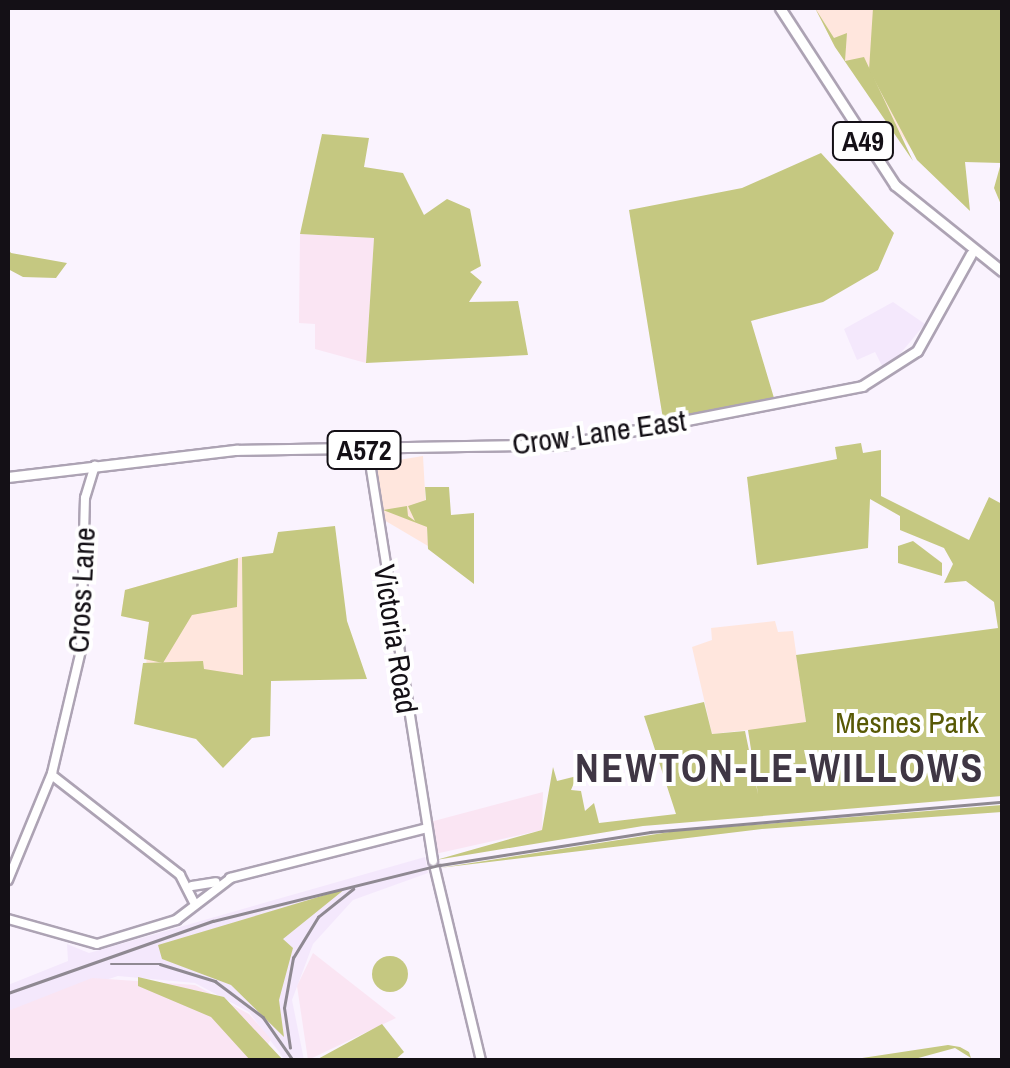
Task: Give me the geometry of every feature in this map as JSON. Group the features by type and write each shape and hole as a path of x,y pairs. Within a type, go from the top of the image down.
{"main road":[{"name":"A49","path":"780,8 895,185 971,254 1002,271"},
{"name":"Crow Lane East","path":"95,466 236,450 368,450 574,442 877,382 918,351 971,254"},
{"name":"A572","path":"8,478 95,466"}],"street":[{"name":"Victoria Road","path":"368,450 424,829 481,1060"},
{"name":"Cross Lane","path":"8,880 25,825 52,773 86,622 86,498 95,466"},
{"path":"74,469 86,498"},
{"path":"52,773 59,790 192,886 424,829"},
{"path":"42,796 59,790"},
{"path":"8,919 95,945 170,923 231,878"},
{"path":"192,886 192,906"}],"shaded area":[{"path":"815,8 965,8 919,159 835,47"},
{"path":"300,234 374,238 366,363 315,349 315,324 299,323"},
{"path":"893,302 925,324 885,372 875,352 857,360 844,329"},
{"path":"423,456 428,546 384,520 374,464"},
{"path":"242,557 243,676 146,668 149,622 121,616 125,590"},
{"path":"775,621 778,632 793,631 806,723 759,793 748,730 712,734 692,647 712,640 711,628"},
{"path":"543,792 542,830 435,854 430,822"},
{"path":"425,857 428,873 353,900 313,944 292,1000 304,1060 285,1060 249,1012 195,983 118,976 8,1011 8,985 68,961 67,944 89,953"},
{"path":"313,953 396,1018 308,1060 297,986"},
{"path":"92,978 195,985 249,1014 271,1039 259,1060 8,1060 8,1011"}],"green space":[{"path":"815,8 834,38 847,33 845,61 864,57 913,161 835,47"},
{"path":"873,8 1002,8 1002,207 994,188 1001,163 965,162 970,211 917,160 869,70"},
{"path":"322,134 369,138 364,167 403,173 424,215 447,199 470,209 481,266 470,272 482,282 469,302 518,301 528,355 366,363 374,238 300,234"},
{"path":"821,153 894,233 878,270 823,302 751,321 774,398 663,419 629,210 742,188"},
{"path":"8,249 11,253 67,263 56,278 23,277 8,269"},
{"name":"Mesnes Park","path":"861,443 863,453 881,450 881,496 969,540 989,497 1002,504 1002,796 643,826 436,860 542,830 553,767 557,781 577,776 571,790 581,791 585,811 594,803 599,823 676,814 644,716 704,702 712,734 745,731 758,794 748,730 806,722 796,655 998,628 994,602 966,581 944,583 953,564 944,548 900,530 900,516 870,499 868,548 757,565 747,477 837,459 835,447"},
{"path":"425,487 449,487 451,515 474,513 474,584 428,549 427,527 383,510 407,506 408,516 415,521 408,506 426,500"},
{"path":"335,526 347,621 367,679 271,681 270,736 252,738 223,768 196,739 134,724 143,663 203,661 204,669 243,675 242,557 273,553 278,532"},
{"path":"913,541 942,563 942,576 898,563 898,546"},
{"path":"238,558 237,607 192,615 163,663 144,659 149,622 121,616 125,590"},
{"path":"1002,805 1002,812 762,829 439,868 676,831"},
{"path":"345,889 283,939 293,948 279,1000 284,1037 231,985 162,959 158,945"},
{"path":"390,956 403,961 408,974 403,987 390,992 377,987 372,974 377,961"},
{"path":"138,977 224,997 283,1060 250,1060 211,1017 138,986"},
{"path":"382,1024 404,1052 395,1060 316,1060"},
{"path":"948,1045 969,1052 971,1058 955,1048 911,1060 849,1060"}],"railway":[{"path":"8,993 213,921 440,865 650,832 1002,802"},
{"path":"290,1048 284,1008 293,958 318,917 353,889"},
{"path":"111,964 160,964 215,981 263,1017 293,1060"}],"district":[{"name":"NEWTON-LE-WILLOWS","path":"780,768"}]}
